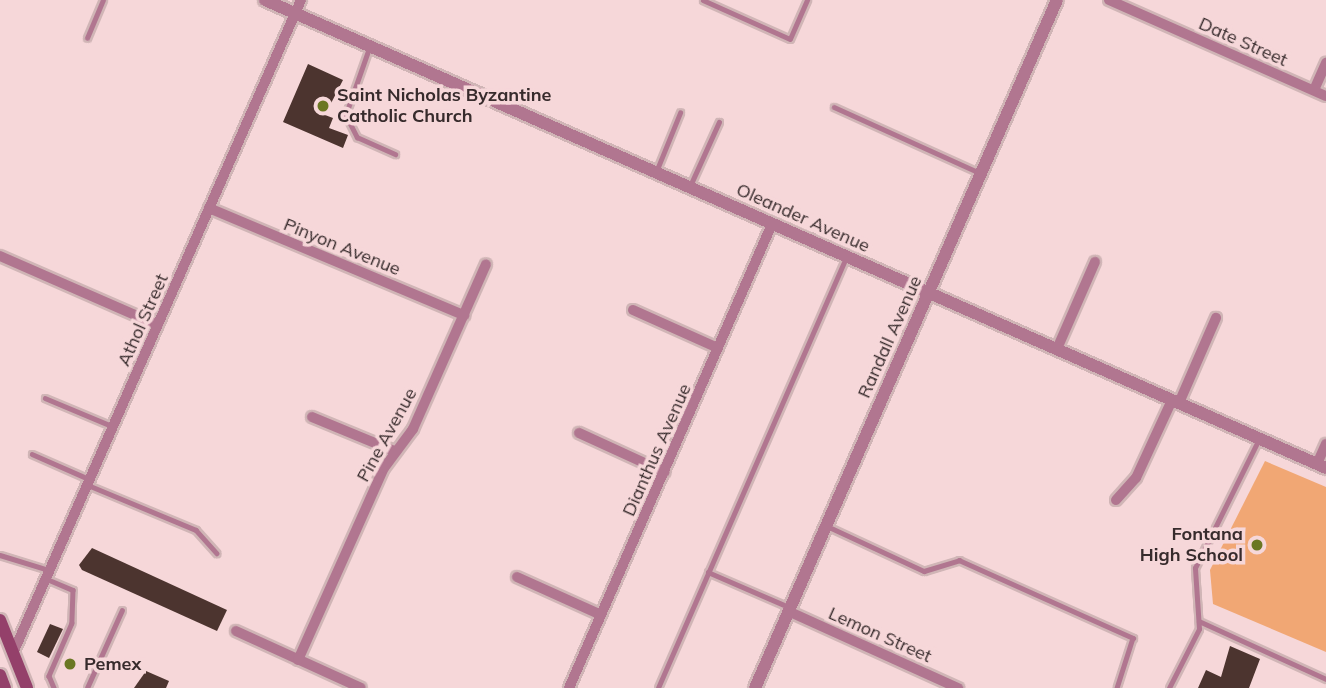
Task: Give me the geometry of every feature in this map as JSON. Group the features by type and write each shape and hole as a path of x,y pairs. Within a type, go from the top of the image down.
{"main road":[{"path":"0,620 27,688"},
{"path":"0,675 5,688"}],"street":[{"name":"Oleander Avenue","path":"265,0 1322,466"},
{"name":"Athol Street","path":"13,653 300,0"},
{"name":"Randall Avenue","path":"755,688 1057,0"},
{"name":"Date Street","path":"1109,0 1326,96"},
{"path":"1314,90 1326,63"},
{"name":"Pinyon Avenue","path":"209,208 464,315"},
{"name":"Dianthus Avenue","path":"569,688 772,224"},
{"path":"0,256 158,325"},
{"path":"1058,349 1095,262"},
{"name":"Pine Avenue","path":"298,660 394,451 413,429 486,264"},
{"path":"633,310 718,348"},
{"path":"1116,500 1136,478 1216,318"},
{"path":"312,417 394,451"},
{"path":"579,433 664,472"},
{"path":"1322,466 1326,444"},
{"path":"517,577 601,615"},
{"name":"Lemon Street","path":"789,609 958,688"},
{"path":"236,631 361,688"}],"lane":[{"path":"87,38 103,0"},
{"path":"703,0 790,39 807,0"},
{"path":"371,47 346,115 357,137 395,155"},
{"path":"834,107 981,174"},
{"path":"656,173 680,113"},
{"path":"689,187 719,122"},
{"path":"658,688 847,257"},
{"path":"45,398 113,426"},
{"path":"1169,688 1199,621 1195,568 1259,438"},
{"path":"32,454 196,530 217,553"},
{"path":"826,525 923,571 959,560 1133,638 1116,688"},
{"path":"0,555 48,574 73,590 72,623 49,676 54,688"},
{"path":"708,572 789,609"},
{"path":"88,688 122,610"},
{"path":"1199,621 1326,679"}],"shaded area":[{"path":"1265,461 1326,487 1326,652 1213,604 1210,570"}],"building":[{"path":"308,64 343,80 325,115 333,118 329,128 348,135 343,148 283,122"},
{"path":"92,548 227,610 217,631 82,570 79,565"},
{"path":"50,624 63,629 49,658 37,652"},
{"path":"1230,646 1260,659 1249,688 1198,688 1206,670 1221,677"},
{"path":"146,671 169,681 166,688 134,688"}],"place":[{"name":"Saint Nicholas Byzantine Catholic Church","path":"323,106"},
{"name":"Fontana High School","path":"1257,545"},
{"name":"Pemex","path":"70,664"}]}
